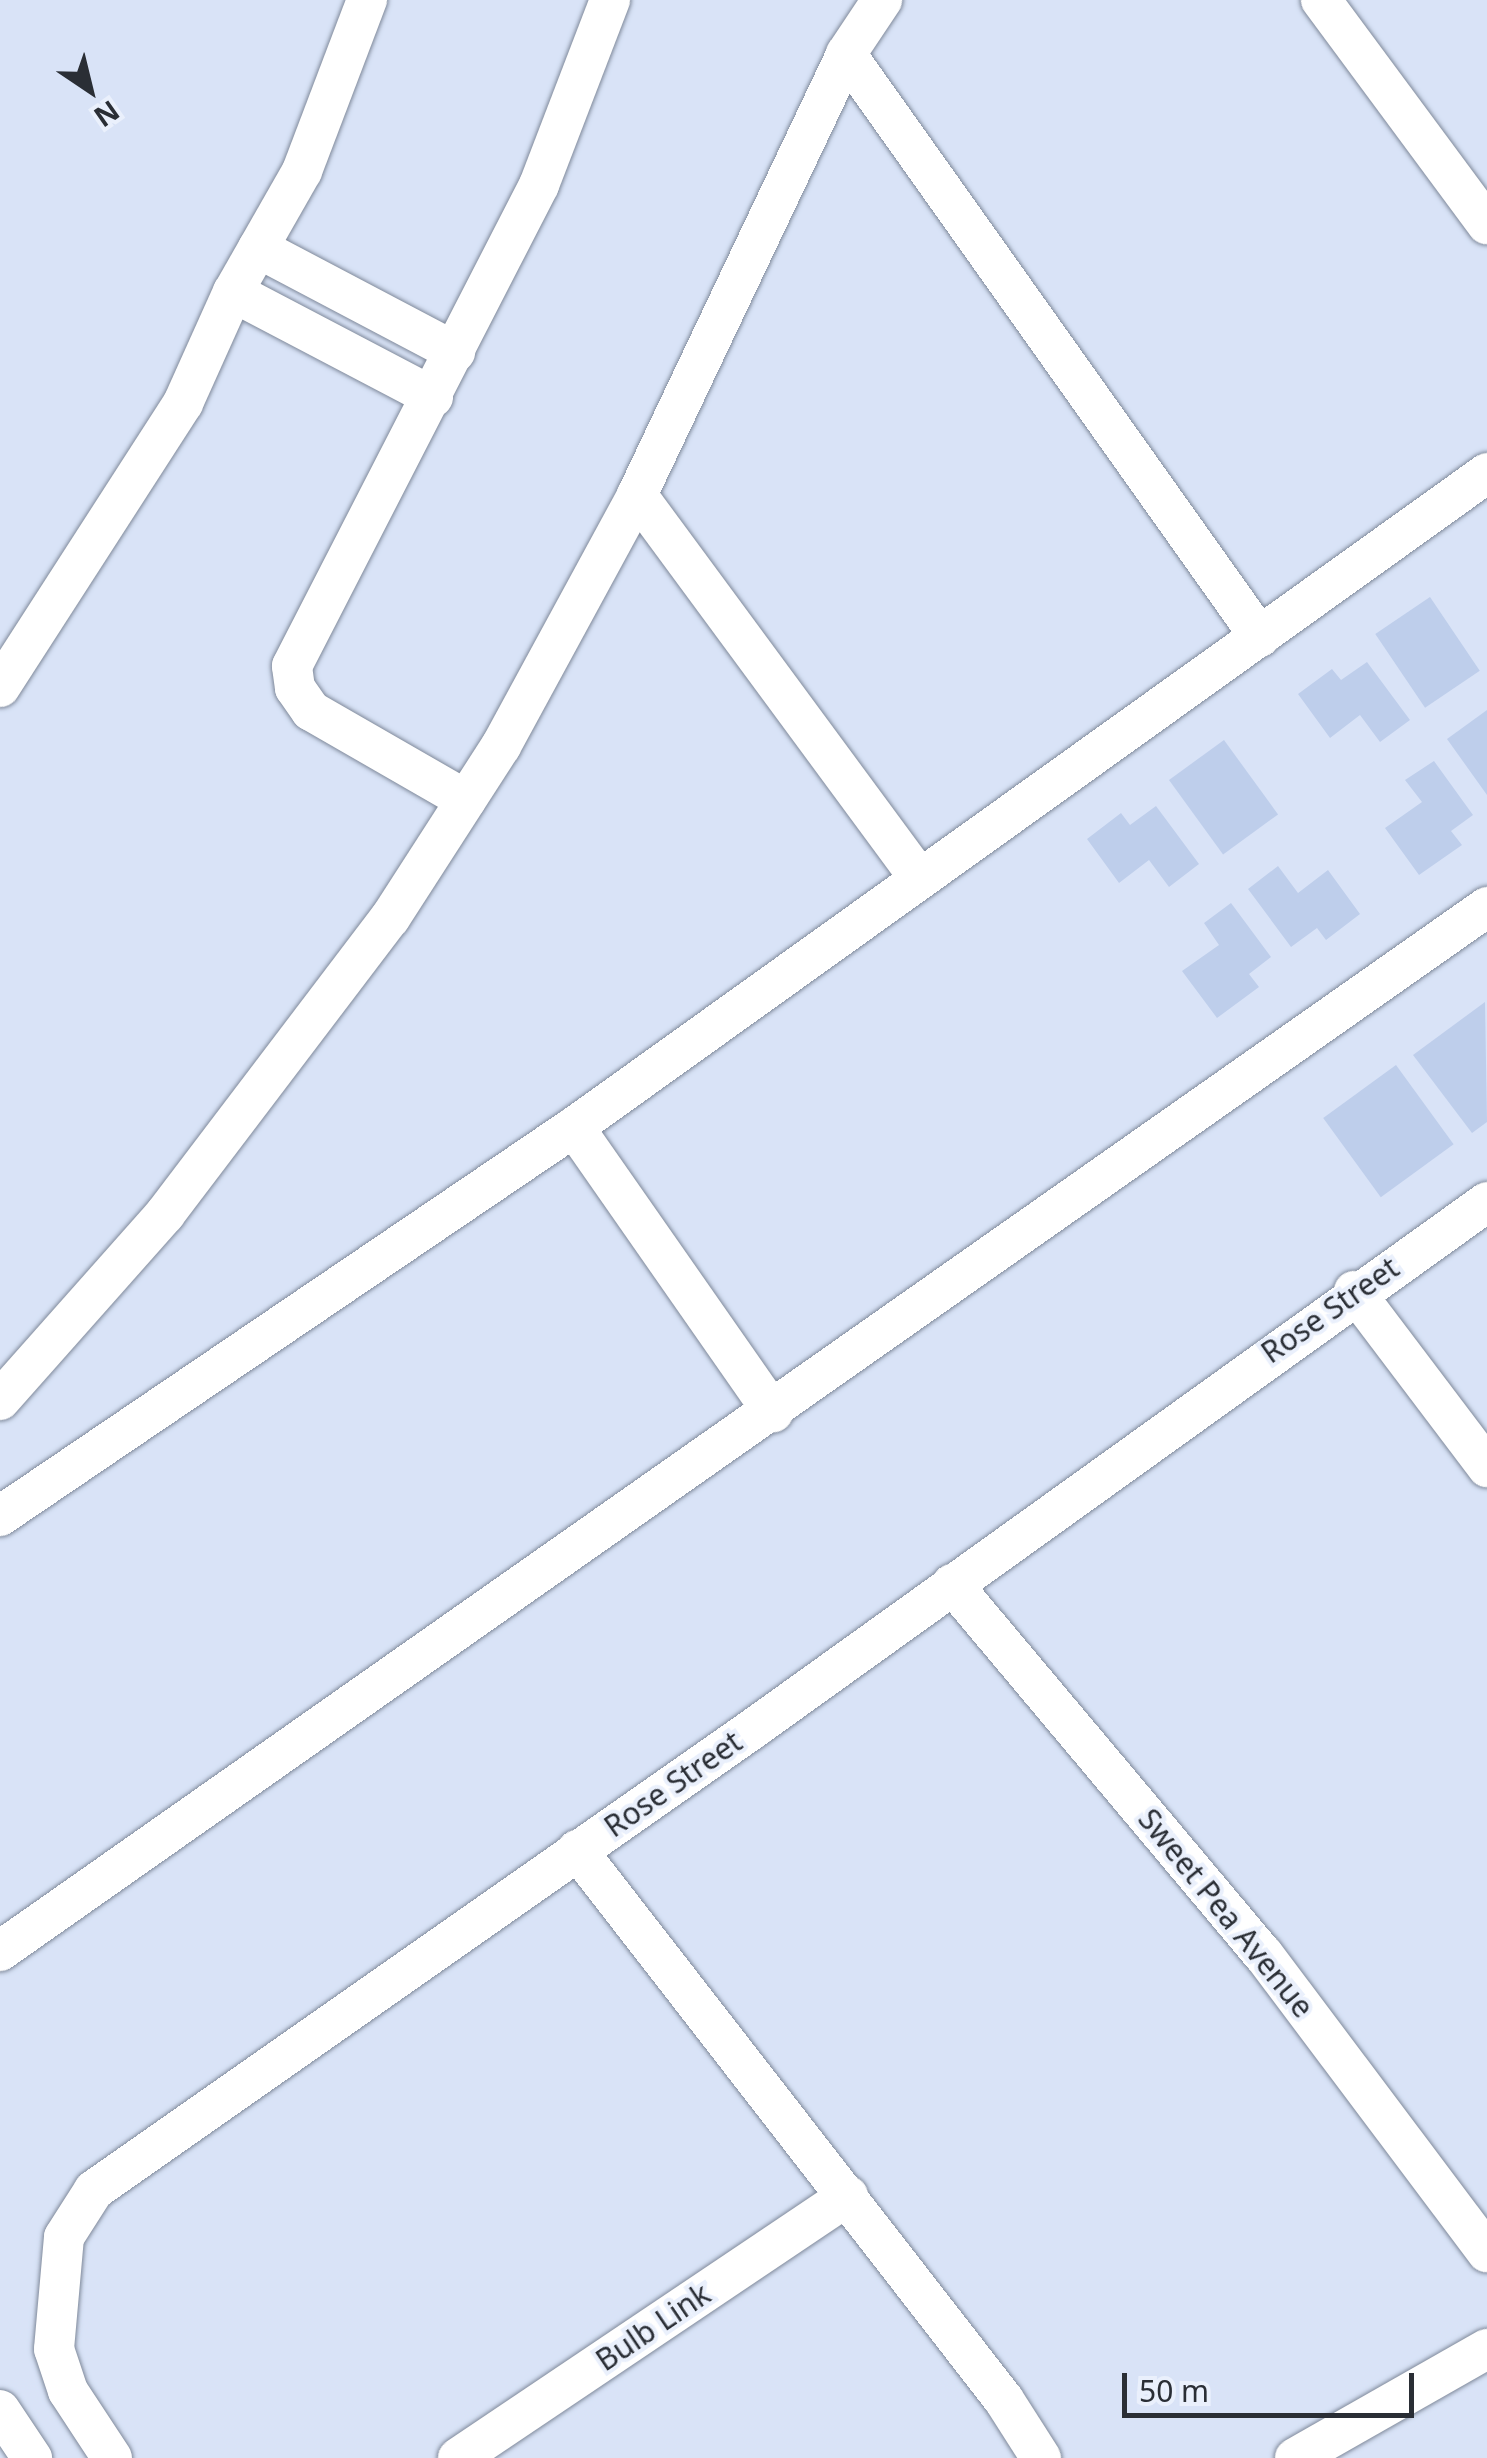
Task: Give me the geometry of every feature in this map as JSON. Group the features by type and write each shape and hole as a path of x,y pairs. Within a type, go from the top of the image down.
{"street":[{"path":"0,687 183,403 232,292 302,170 367,0"},
{"path":"466,800 311,711 295,688 292,666 539,185 610,0"},
{"path":"0,1400 165,1214 390,918 466,800 637,496 846,54 882,0"},
{"path":"1321,0 1487,224"},
{"path":"846,54 1260,638"},
{"path":"258,248 455,352"},
{"path":"232,292 433,397"},
{"path":"0,1516 574,1127 917,875 1260,638 1487,473"},
{"path":"637,496 917,875"},
{"path":"0,1951 773,1412 1487,907"},
{"path":"574,1127 773,1412"},
{"name":"Rose Street","path":"112,2458 68,2391 54,2349 64,2237 94,2190 952,1584 1354,1291 1487,1202"},
{"path":"1354,1291 1487,1467"},
{"name":"Sweet Pea Avenue","path":"952,1584 1263,1954 1487,2252"},
{"path":"577,1850 848,2196 1041,2458"},
{"name":"Bulb Link","path":"458,2458 848,2196"},
{"path":"1295,2458 1487,2349"},
{"path":"0,2410 32,2458"}],"building":[{"path":"1430,597 1480,671 1425,708 1375,634"},
{"path":"1367,662 1410,720 1380,742 1360,715 1330,738 1298,694 1332,669 1341,680"},
{"path":"1487,710 1487,795 1447,739"},
{"path":"1224,740 1278,814 1223,854 1169,780"},
{"path":"1434,761 1473,815 1451,831 1462,845 1419,875 1385,828 1422,802 1405,780"},
{"path":"1156,806 1199,864 1169,887 1149,860 1119,883 1087,839 1121,813 1130,825"},
{"path":"1278,866 1298,893 1328,870 1360,914 1326,940 1317,928 1291,947 1248,889"},
{"path":"1231,903 1271,957 1249,974 1259,987 1217,1018 1182,971 1219,945 1204,923"},
{"path":"1485,1002 1487,1122 1472,1133 1413,1055"},
{"path":"1396,1065 1454,1144 1381,1197 1323,1118"}]}
